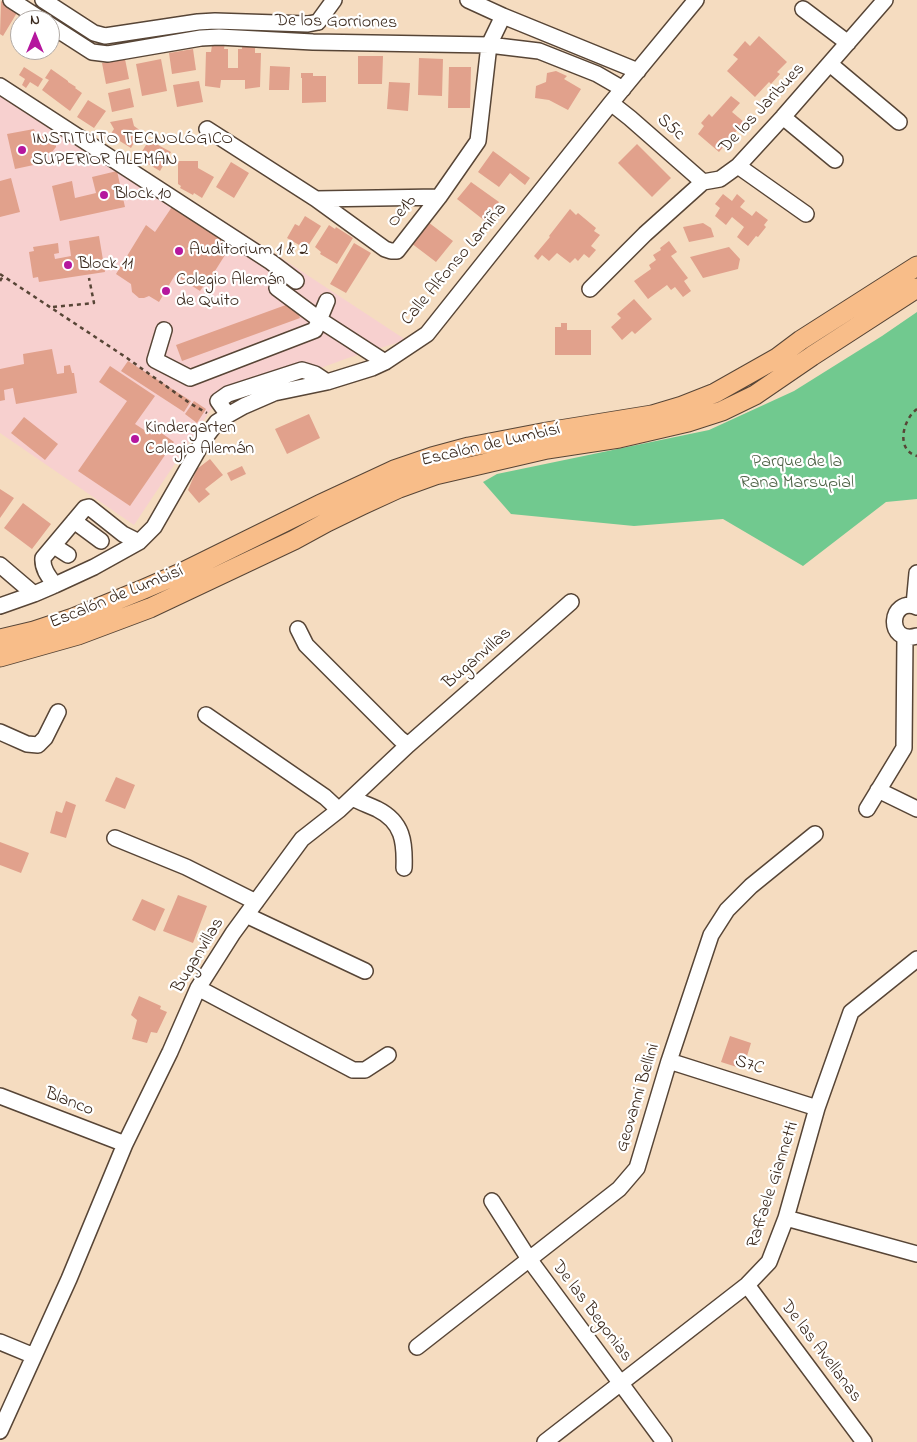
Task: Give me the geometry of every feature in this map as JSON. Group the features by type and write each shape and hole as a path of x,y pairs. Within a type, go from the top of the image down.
{"main road":[{"name":"Escalón de Lumbisí","path":"0,639 34,631 73,618 144,589 394,470 469,447 652,415 715,393 777,358 801,340 917,266"},
{"name":"Escalón de Lumbisí","path":"0,657 78,635 150,608 294,540 362,505 399,488 435,475 547,449 619,438 688,422 722,411 755,395 917,288"}],"street":[{"path":"11,0 26,10"},
{"path":"43,0 94,33 92,52 60,31"},
{"path":"325,42 318,22 334,0"},
{"path":"468,0 638,71"},
{"name":"Calle Alfonso Lamiña","path":"0,606 55,585 94,567 139,542 154,527 205,438 217,422 244,406 274,393 327,382 385,362 427,334 696,0"},
{"name":"De los Jaribues","path":"590,289 645,234 703,182 720,179 738,166 885,0"},
{"path":"803,9 848,43"},
{"name":"Oe1b","path":"207,129 316,199 385,249 397,251 478,141 489,45 503,16"},
{"name":"De los Gorriones","path":"94,33 105,36 186,23 215,21 308,24 318,22"},
{"name":"De los Gorriones","path":"92,52 108,54 210,38 489,45 539,51 597,74 623,89"},
{"path":"830,64 899,122"},
{"path":"0,86 296,280"},
{"name":"S5c","path":"611,104 630,118 703,182"},
{"path":"783,117 835,160"},
{"path":"738,166 806,214"},
{"path":"316,199 439,196"},
{"path":"277,288 320,320 385,362"},
{"path":"164,330 154,360 190,378 315,330 327,301"},
{"path":"55,585 43,564 44,558 85,508 89,507 123,534 139,542"},
{"path":"74,521 101,541"},
{"path":"54,546 68,555"},
{"path":"0,565 34,594"},
{"path":"867,809 904,748 911,704 911,637 900,634 894,620 898,610 908,605 915,606 917,573"},
{"name":"Buganvillas","path":"0,1431 69,1279 125,1144 170,1052 198,988 246,915 302,839 339,810 408,745 571,602"},
{"path":"298,629 306,645 408,745"},
{"path":"0,732 27,744 38,745 45,738 58,712"},
{"path":"206,715 325,797 339,810"},
{"path":"878,790 917,809"},
{"path":"352,798 384,813 393,820 402,837 404,868"},
{"name":"Geovanni Bellini","path":"416,1347 619,1189 637,1168 669,1061 711,935 727,910 751,886 815,834"},
{"path":"115,838 186,867 256,902"},
{"path":"246,915 365,971"},
{"name":"Raffaele Giannetti","path":"545,1442 746,1286 769,1262 786,1218 817,1108 852,1012 917,959"},
{"path":"198,988 353,1070 365,1070 388,1055"},
{"name":"S7C","path":"669,1061 817,1108"},
{"name":"Blanco","path":"0,1096 125,1144"},
{"name":"De las Begonias","path":"492,1202 529,1259 664,1442"},
{"path":"786,1218 917,1254"},
{"name":"De las Avellanas","path":"746,1286 864,1442"},
{"path":"0,1342 34,1356"}],"path":[{"path":"0,281 2,275 208,414"},
{"path":"51,307 94,303 89,278"},
{"path":"917,409 914,410 906,425 903,436 907,451 917,456"}],"shaded area":[{"name":"Colegio Alemán de Quito","path":"0,78 257,242 406,340 348,358 212,408 134,525 0,433"}],"green space":[{"name":"Parque de la Rana Marsupial","path":"917,312 917,499 886,502 803,566 723,519 634,526 511,514 483,482 497,474 709,430 794,391"}],"building":[{"path":"1,1 16,10 10,10 10,24 3,36 0,34"},
{"path":"759,36 787,62 777,72 780,74 771,84 769,82 755,97 727,71 738,59 733,55 745,41 750,46"},
{"path":"215,43 225,43 224,49 228,49 228,68 238,68 238,49 242,49 242,43 255,45 255,53 261,53 260,87 245,89 245,80 221,80 220,88 205,86 206,52 211,52 212,45 215,45"},
{"path":"193,49 196,70 172,74 169,53"},
{"path":"358,56 383,56 382,84 358,84"},
{"path":"419,58 443,59 442,96 418,95"},
{"path":"125,59 129,79 106,84 102,63"},
{"path":"161,59 167,91 142,96 136,64"},
{"path":"270,66 290,67 289,90 269,90"},
{"path":"24,67 43,79 38,87 30,82 26,88 22,85 25,79 19,75"},
{"path":"449,67 471,67 470,108 448,108"},
{"path":"51,69 82,93 70,111 42,90 49,80 45,78"},
{"path":"556,71 567,76 564,79 581,89 568,110 549,100 535,98 536,86 546,82 547,73"},
{"path":"301,73 313,73 313,76 326,76 326,102 302,103"},
{"path":"199,81 203,102 177,107 173,85"},
{"path":"389,82 410,83 408,111 387,109"},
{"path":"130,88 134,107 112,112 108,93"},
{"path":"731,96 740,103 732,112 744,122 719,152 698,134 704,126 701,123 709,114 712,117"},
{"path":"88,100 106,111 94,128 77,117"},
{"path":"132,118 134,126 141,131 131,148 110,135 114,129 110,122"},
{"path":"34,129 37,137 49,135 53,138 56,147 52,152 41,155 43,163 15,169 7,134"},
{"path":"149,140 171,152 160,171 138,158"},
{"path":"637,144 671,178 652,197 618,163"},
{"path":"493,151 530,178 525,185 510,173 499,187 478,172"},
{"path":"178,161 198,161 198,168 214,177 202,198 180,188 181,186 178,184"},
{"path":"231,162 249,173 234,198 216,187"},
{"name":"Block 10","path":"117,171 125,207 60,221 52,186 72,181 75,198 96,193 92,177"},
{"path":"11,178 20,212 0,217 0,181"},
{"path":"471,182 499,202 485,221 457,199"},
{"path":"723,194 732,201 737,194 745,201 740,207 752,216 756,211 768,220 764,225 766,227 748,246 737,237 744,227 732,217 726,225 715,216 720,208 715,204"},
{"name":"Auditorium 1 & 2","path":"176,201 235,239 210,279 200,291 175,275 159,302 149,296 139,298 132,292 131,284 116,274 146,225 155,232"},
{"path":"570,209 596,228 594,231 600,235 591,246 596,250 589,258 584,254 578,261 575,258 570,263 557,253 549,261 542,255 538,260 534,256"},
{"path":"305,216 321,226 306,249 287,238 295,224 299,226"},
{"path":"428,222 453,241 436,262 411,243"},
{"path":"703,223 711,228 714,237 689,242 683,227"},
{"path":"329,225 335,229 336,227 353,238 337,264 320,254 321,252 315,247"},
{"name":"Block 11","path":"99,236 105,272 39,282 38,277 33,278 29,252 34,251 33,247 58,243 59,253 54,254 55,259 71,256 69,241"},
{"path":"669,241 677,252 671,256 688,278 684,281 691,291 683,297 675,287 671,290 667,285 648,299 634,281 651,269 649,265 656,260 653,255 661,250 660,248"},
{"path":"354,243 371,253 346,293 330,284"},
{"path":"729,247 740,259 738,269 703,278 690,257"},
{"path":"634,299 652,319 635,334 632,331 622,340 611,327 621,318 617,314"},
{"path":"294,302 300,318 182,361 176,345"},
{"path":"561,323 567,323 567,330 591,330 591,355 555,355 555,327 561,327"},
{"path":"52,349 57,374 64,373 64,366 70,365 72,373 74,373 77,393 16,404 13,388 4,390 5,400 0,401 0,369 24,364 23,354"},
{"path":"128,361 191,401 184,412 121,371"},
{"name":"Kindergarten Colegio Alemán","path":"110,366 155,396 135,424 152,435 156,429 174,442 130,506 78,471 127,401 99,382"},
{"path":"194,401 206,409 197,423 185,414"},
{"path":"309,414 320,438 287,454 275,429"},
{"path":"24,417 58,444 45,460 11,433"},
{"path":"210,459 223,475 205,489 210,494 199,503 188,490 197,469"},
{"path":"242,466 246,474 231,481 227,473"},
{"path":"0,489 14,498 0,518"},
{"path":"23,503 51,524 32,549 4,528"},
{"path":"116,777 135,785 125,809 105,801"},
{"path":"66,801 76,805 66,838 50,833 56,811 62,813"},
{"path":"0,842 29,853 21,873 0,865"},
{"path":"178,895 207,906 193,943 163,931"},
{"path":"142,899 165,909 155,931 132,920"},
{"path":"139,996 161,1006 160,1009 167,1012 157,1033 151,1032 147,1043 132,1039 137,1020 131,1015"},
{"path":"730,1036 751,1043 743,1069 721,1062"}],"place":[{"name":"INSTITUTO TECNOLÓGICO SUPERIOR ALEMAN","path":"22,150"},
{"name":"Block 10","path":"104,195"},
{"name":"Auditorium 1 & 2","path":"179,251"},
{"name":"Block 11","path":"68,265"},
{"name":"Colegio Alemán de Quito","path":"166,291"},
{"name":"Kindergarten Colegio Alemán","path":"135,439"}]}
